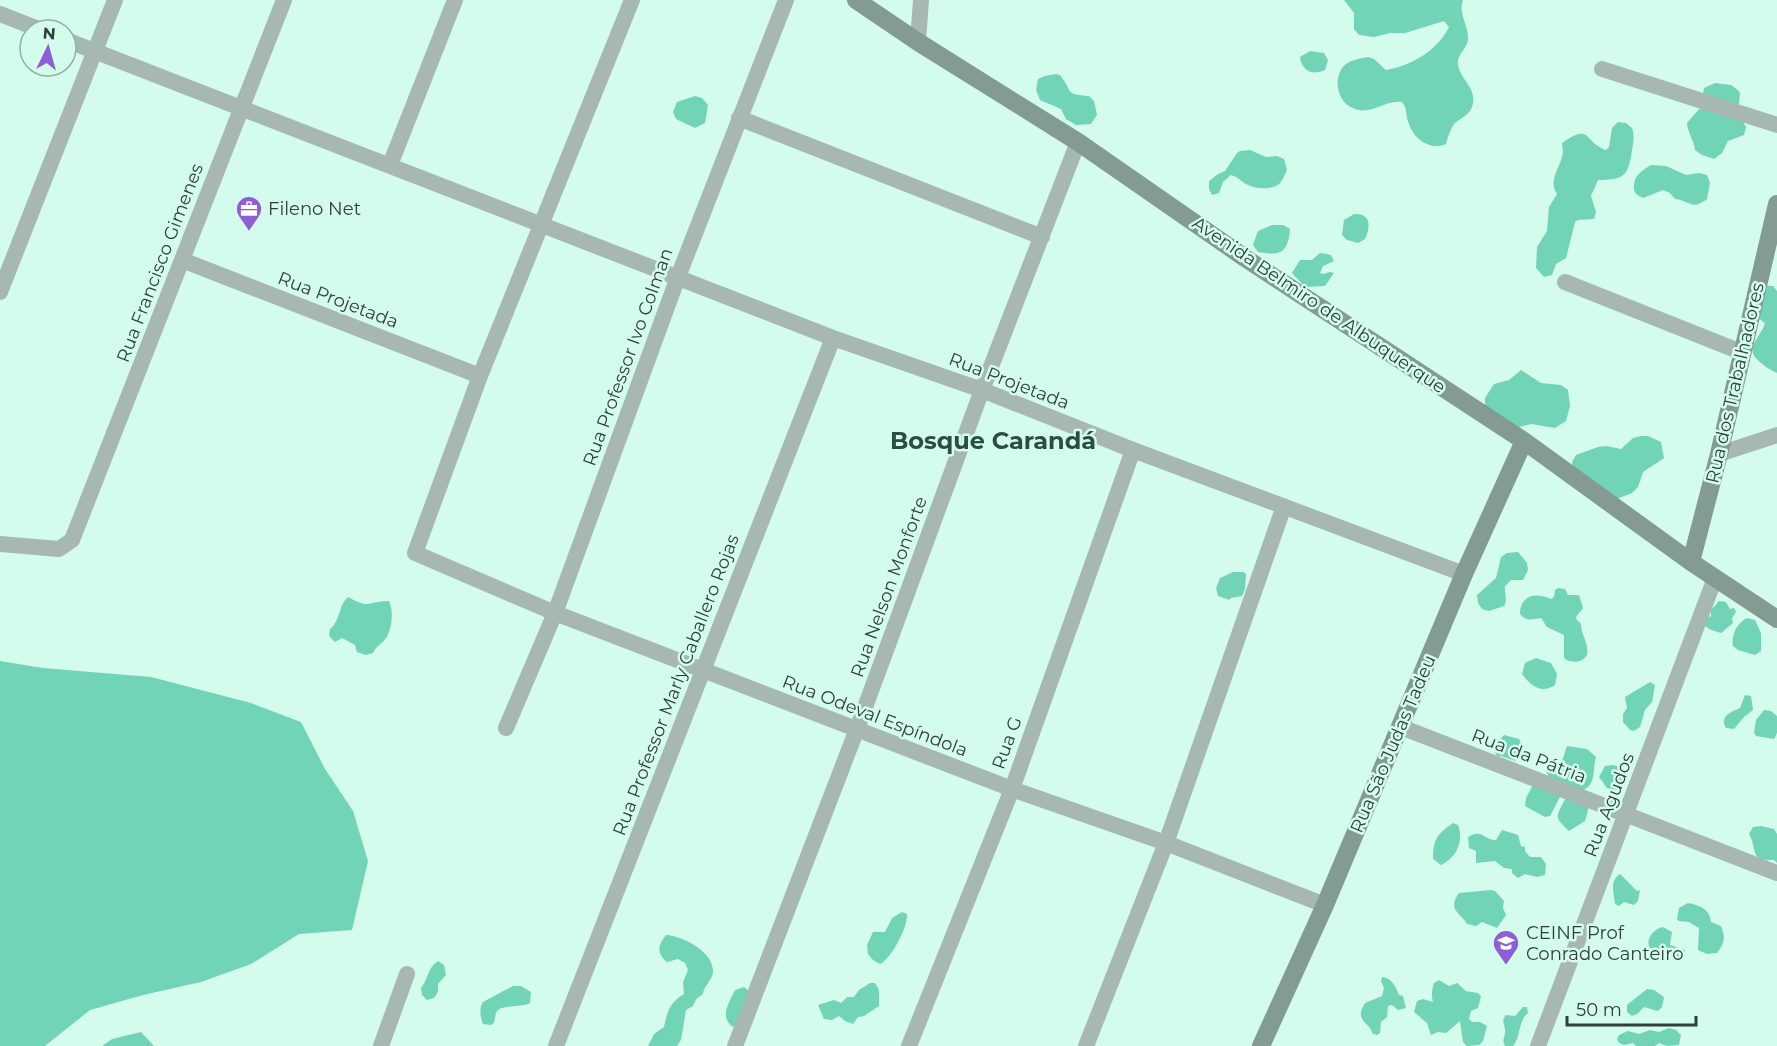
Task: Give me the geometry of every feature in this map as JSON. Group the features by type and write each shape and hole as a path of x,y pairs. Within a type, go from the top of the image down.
{"main road":[{"name":"Avenida Belmiro de Albuquerque","path":"856,0 918,42 1078,142 1245,258 1524,441 1691,562 1777,619"},
{"name":"Rua dos Trabalhadores","path":"1691,562 1719,454 1777,204"},
{"name":"Rua São Judas Tadeu","path":"1261,1046 1325,905 1464,574 1524,441"}],"street":[{"path":"0,292 115,0"},
{"name":"Rua Francisco Gimenes","path":"0,544 59,549 72,540 284,0"},
{"path":"390,165 455,0"},
{"path":"480,376 632,0"},
{"name":"Rua Professor Ivo Colman","path":"506,728 555,613 678,277 786,0"},
{"path":"918,42 921,0"},
{"path":"0,14 18,21"},
{"name":"Rua Projetada","path":"78,45 833,338 982,390 1133,450 1464,574"},
{"path":"1602,69 1777,125"},
{"path":"739,118 1042,237"},
{"name":"Rua Nelson Monforte","path":"735,1046 1078,142"},
{"name":"Rua Projetada","path":"182,260 480,376"},
{"path":"1565,282 1742,352"},
{"name":"Rua Professor Marly Caballero Rojas","path":"556,1046 833,338"},
{"name":"Rua Odeval Espíndola","path":"480,376 415,553 555,613 703,671 1012,789 1166,843 1325,905"},
{"path":"1719,454 1777,435"},
{"name":"Rua G","path":"909,1046 1012,789 1133,450"},
{"path":"1086,1046 1166,843 1284,506"},
{"name":"Rua Agudos","path":"1538,1046 1715,578"},
{"name":"Rua da Pátria","path":"1401,727 1777,873"},
{"path":"381,1046 407,974"}],"green space":[{"path":"1344,0 1463,0 1462,10 1468,40 1458,65 1471,90 1473,100 1469,112 1453,125 1446,144 1434,146 1419,139 1411,129 1402,102 1389,103 1369,110 1349,106 1341,97 1338,80 1346,64 1359,59 1368,57 1374,59 1386,70 1414,61 1431,50 1449,27 1444,21 1405,33 1390,33 1374,37 1359,35 1354,29 1354,13"},
{"path":"1310,51 1324,53 1328,60 1325,70 1312,72 1305,69 1300,57"},
{"path":"1060,75 1070,92 1089,96 1094,101 1097,115 1091,124 1076,125 1066,119 1061,109 1040,100 1036,90 1038,79"},
{"path":"1715,83 1731,85 1738,90 1740,93 1738,113 1746,127 1744,135 1728,141 1722,153 1714,159 1695,150 1687,123 1700,108 1704,88"},
{"path":"695,96 702,98 708,105 705,123 695,128 676,119 673,112 677,102"},
{"path":"1618,122 1626,123 1632,128 1633,142 1629,166 1619,177 1598,180 1591,196 1596,212 1594,219 1575,222 1566,258 1556,264 1552,275 1544,277 1536,268 1537,247 1547,231 1549,207 1557,194 1554,180 1563,155 1562,143 1578,134 1583,134 1606,150 1609,147 1612,128"},
{"path":"1250,150 1266,157 1277,156 1284,159 1287,170 1281,182 1273,187 1260,188 1248,185 1231,175 1223,182 1219,193 1212,195 1209,181 1225,171 1237,153"},
{"path":"1651,165 1666,166 1686,175 1699,173 1707,175 1710,183 1707,199 1694,205 1675,199 1663,190 1643,198 1636,194 1634,185 1636,178"},
{"path":"1354,214 1367,218 1369,225 1365,239 1358,243 1347,240 1342,235 1344,220"},
{"path":"1272,225 1283,225 1290,229 1285,248 1278,253 1258,252 1253,245 1258,231"},
{"path":"1320,253 1331,255 1334,261 1323,266 1320,273 1334,273 1325,286 1305,287 1292,273 1300,260 1312,260"},
{"path":"1764,286 1773,286 1777,291 1777,373 1760,362 1753,352 1754,343 1765,323 1758,318"},
{"path":"1521,370 1541,383 1561,385 1568,390 1570,406 1566,421 1555,428 1531,424 1515,428 1485,406 1485,398 1494,384 1509,380"},
{"path":"1648,436 1661,442 1664,458 1643,472 1638,487 1632,493 1609,502 1574,470 1572,462 1576,455 1598,447 1621,449 1633,438"},
{"path":"1518,552 1527,563 1528,570 1523,580 1511,580 1505,586 1504,606 1489,611 1482,609 1477,595 1496,578 1501,557 1507,553"},
{"path":"1233,572 1246,574 1242,596 1229,600 1218,596 1216,588 1220,578"},
{"path":"1558,588 1565,589 1568,595 1579,595 1583,608 1576,617 1581,624 1587,655 1576,662 1564,658 1564,635 1547,627 1541,618 1527,619 1520,614 1526,599 1540,596 1551,599"},
{"path":"348,597 365,604 389,601 391,605 390,630 373,653 366,655 357,652 355,645 342,638 335,642 329,636 330,629"},
{"path":"1719,601 1726,602 1730,609 1734,608 1736,612 1732,618 1733,623 1721,633 1705,626 1706,619 1711,616 1711,610"},
{"path":"1747,618 1755,620 1761,633 1761,651 1755,655 1738,650 1733,646 1736,630"},
{"path":"1536,658 1551,663 1557,674 1555,685 1550,688 1540,689 1532,685 1522,674 1525,663"},
{"path":"0,661 43,668 151,677 251,703 301,722 325,769 353,811 368,861 352,930 299,934 251,964 201,982 90,1010 45,1046 0,1046"},
{"path":"1650,682 1655,685 1652,702 1645,710 1640,727 1634,731 1630,730 1623,722 1623,714 1627,708 1625,697"},
{"path":"1745,695 1751,696 1753,710 1734,729 1726,728 1725,717 1740,708"},
{"path":"1764,710 1771,711 1777,716 1777,733 1774,739 1756,736 1754,733 1756,720"},
{"path":"1504,735 1519,739 1521,742 1521,750 1515,761 1501,756 1497,757 1493,747"},
{"path":"1567,746 1587,749 1596,757 1592,781 1581,791 1549,778 1546,770 1546,762 1549,759 1559,764 1562,761"},
{"path":"1613,765 1623,768 1627,779 1617,790 1607,788 1599,777 1605,766"},
{"path":"1534,783 1561,795 1550,816 1545,817 1525,806 1526,798"},
{"path":"1566,797 1589,806 1585,821 1569,831 1558,819"},
{"path":"1453,823 1458,825 1460,831 1458,848 1447,862 1441,865 1433,859 1435,841"},
{"path":"1753,827 1774,829 1777,834 1777,863 1774,860 1760,858 1755,853 1749,834"},
{"path":"1502,830 1518,835 1521,846 1525,847 1530,857 1541,857 1546,864 1545,875 1537,877 1525,874 1518,878 1512,873 1512,869 1504,868 1495,861 1476,863 1476,851 1469,848 1468,837 1480,834 1496,840"},
{"path":"1620,874 1637,891 1640,890 1638,901 1634,905 1624,902 1619,906 1615,904 1613,884"},
{"path":"1495,891 1504,901 1503,908 1506,915 1497,928 1482,922 1476,926 1467,924 1454,907 1459,893"},
{"path":"1688,903 1703,908 1709,914 1711,922 1721,926 1724,941 1717,953 1707,954 1698,950 1699,928 1677,919 1679,908"},
{"path":"902,912 907,914 907,919 902,934 894,949 880,964 868,954 867,945 873,932 885,932 892,918"},
{"path":"1663,927 1672,932 1670,945 1685,950 1681,961 1673,961 1666,949 1656,953 1649,946 1649,938"},
{"path":"666,935 681,938 696,946 708,958 713,972 703,994 696,999 693,1006 686,1010 681,1040 677,1046 648,1046 654,1034 664,1027 672,1004 684,994 683,982 688,970 685,963 678,959 667,962 661,955 661,942"},
{"path":"438,961 444,965 446,975 438,984 438,992 434,998 427,1000 422,995 421,988 432,967"},
{"path":"1382,977 1391,981 1399,995 1403,996 1406,1008 1398,1010 1392,1005 1388,1006 1387,1017 1381,1022 1380,1033 1377,1035 1373,1034 1361,1014 1365,1003 1382,996 1384,988"},
{"path":"1439,980 1449,986 1457,983 1466,991 1478,993 1481,996 1478,1008 1471,1011 1469,1019 1487,1026 1483,1041 1479,1045 1467,1046 1463,1042 1460,1021 1446,1033 1438,1032 1431,1035 1427,1023 1414,1012 1417,1001 1423,999 1433,1002 1433,986"},
{"path":"870,983 875,983 879,990 879,1006 864,1016 858,1017 853,1024 839,1016 832,1020 824,1019 818,1005 834,1000 841,1003 847,997 854,997 859,990"},
{"path":"513,986 521,986 531,992 530,1003 501,1008 496,1013 494,1023 483,1024 480,1013 483,1002"},
{"path":"744,987 749,991 737,1025 733,1027 727,1019 726,1010 735,990"},
{"path":"1647,989 1654,990 1664,997 1662,1007 1658,1011 1644,1007 1632,1016 1627,1012 1627,1005"},
{"path":"1523,1007 1527,1007 1528,1013 1523,1020 1516,1042 1513,1046 1505,1046 1503,1041 1504,1017 1506,1015 1515,1016"},
{"path":"1669,1028 1681,1035 1679,1045 1667,1046 1659,1043 1655,1046 1636,1046 1633,1043 1624,1045 1617,1039 1619,1035 1628,1031 1639,1034 1650,1030 1659,1032"},
{"path":"141,1032 154,1046 102,1046 112,1039"}],"place":[{"name":"Fileno Net","path":"249,232"},
{"name":"CEINF Prof Conrado Canteiro","path":"1506,966"}],"district":[{"name":"Bosque Carandá","path":"993,441"}]}
